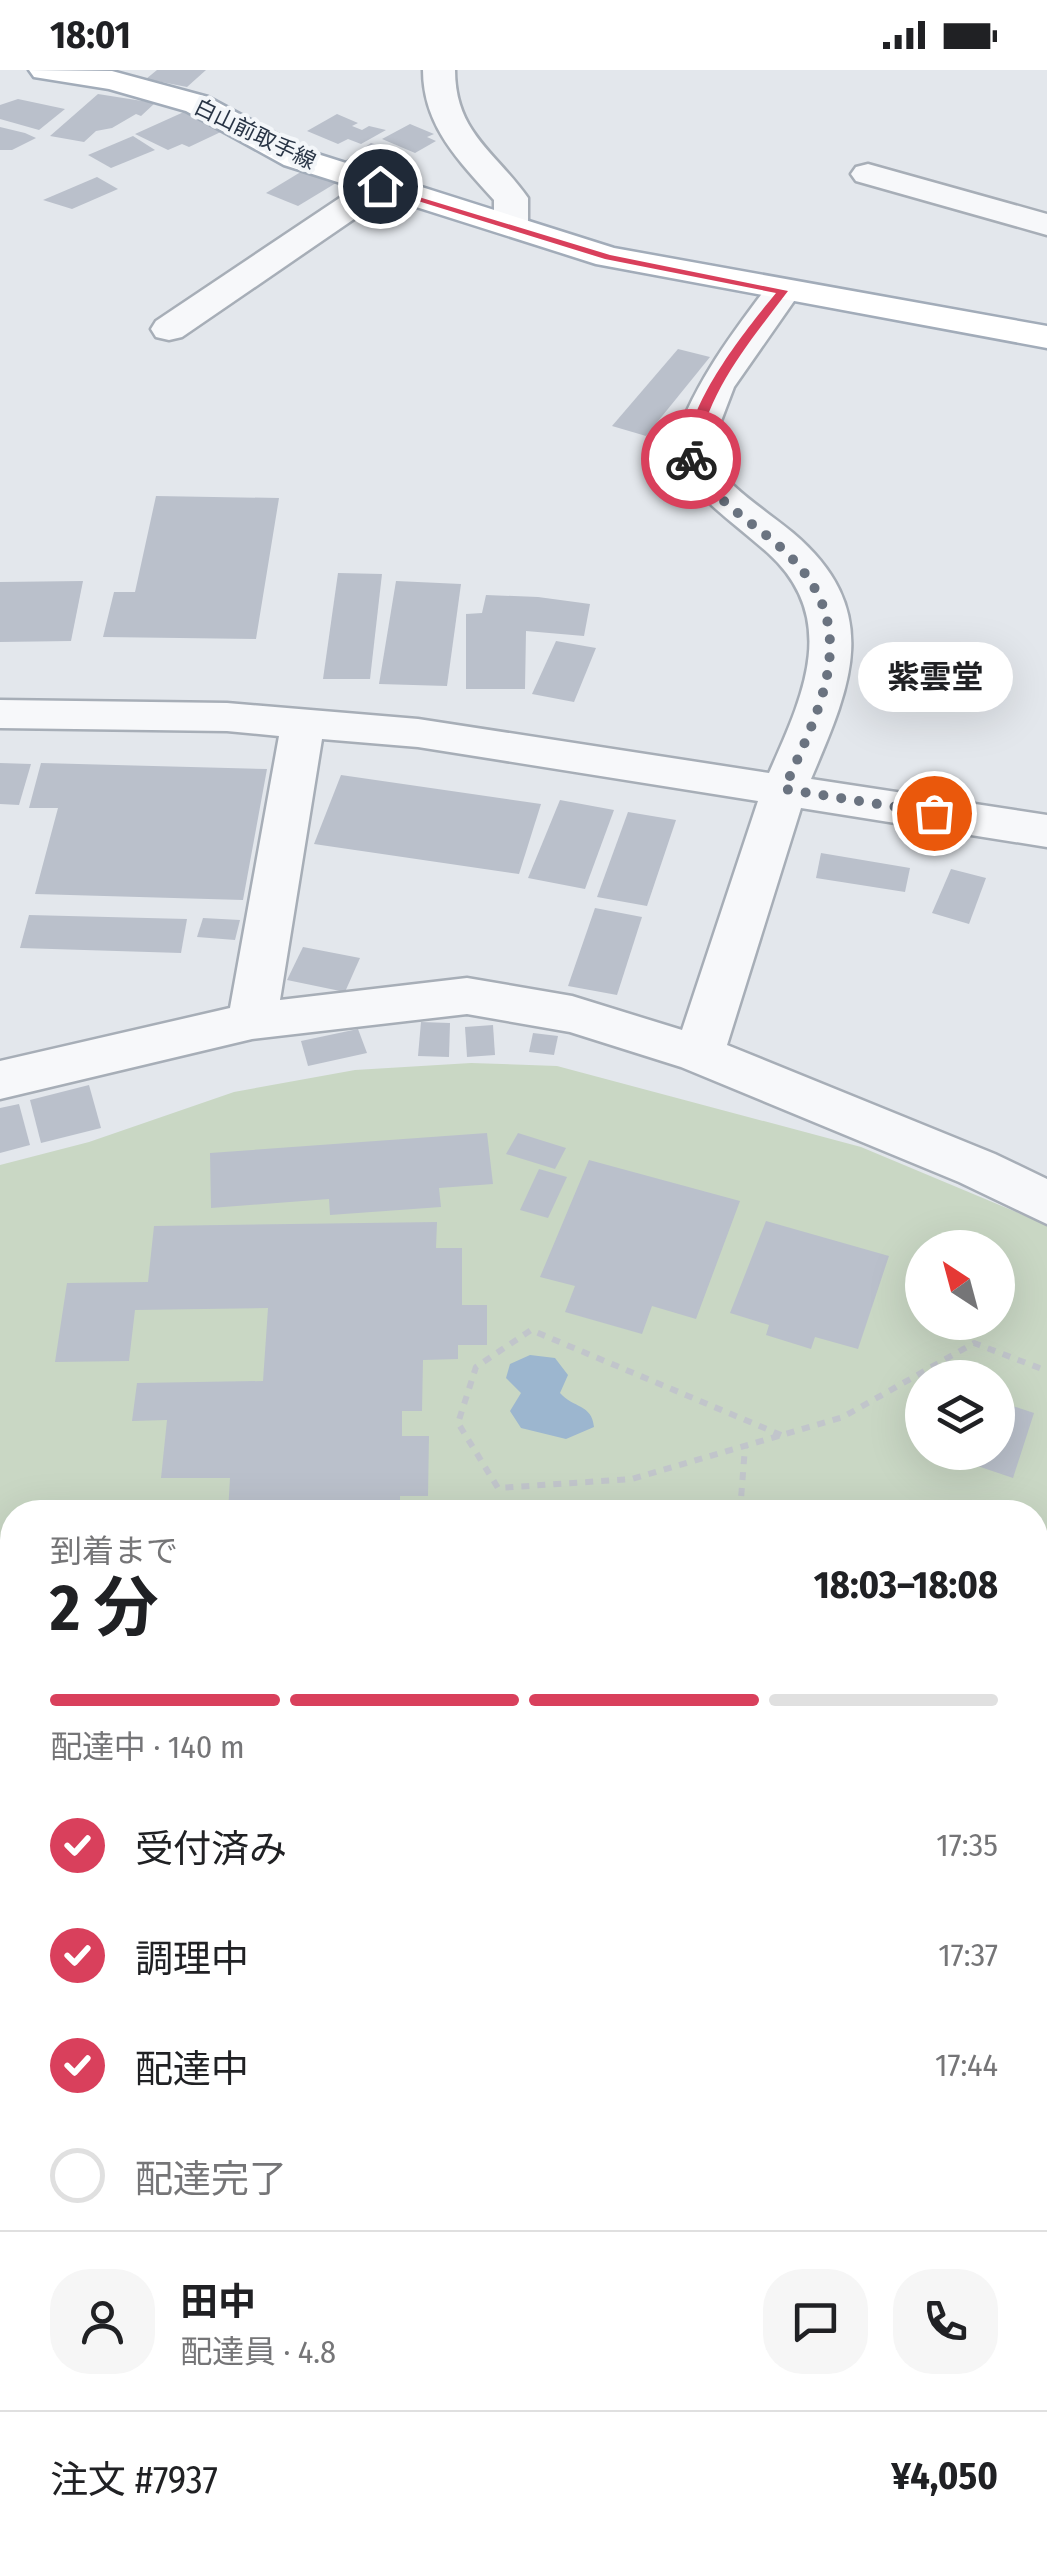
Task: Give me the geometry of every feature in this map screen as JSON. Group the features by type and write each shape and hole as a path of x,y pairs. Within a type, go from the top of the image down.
{"main road":[{"name":"白山前取手線","path":"45,70 112,80 197,104 296,158 512,225 544,240 608,257 1047,338"}],"street":[{"path":"439,70 440,90 456,137 510,198 512,225"},
{"path":"868,174 1047,225"},
{"path":"168,328 380,186"},
{"path":"699,1054 784,789 828,682 831,642 825,607 810,575 700,478 688,455 694,432 731,355 783,291"},
{"path":"0,714 144,714 304,722 534,748 1047,831"},
{"path":"252,1021 304,722"},
{"path":"0,1080 252,1021 466,996 572,1014 699,1054 977,1168 1047,1203"}],"path":[{"path":"781,1435 531,1330 476,1366 458,1422 498,1488 632,1480 745,1446 781,1435 843,1416 974,1343 1042,1369"},
{"path":"741,1500 745,1446"}],"green space":[{"path":"471,1063 557,1066 861,1147 1047,1225 1047,1500 0,1500 0,1165 89,1142 234,1092 355,1070"}],"water":[{"path":"530,1355 555,1358 568,1375 560,1393 590,1414 594,1427 566,1439 521,1428 510,1411 521,1393 506,1378 510,1364"}],"building":[{"path":"157,70 206,70 187,87 146,79"},
{"path":"98,94 155,103 141,116 136,114 112,128 96,131 84,142 50,136"},
{"path":"18,99 65,109 39,130 0,119 0,105"},
{"path":"186,111 225,130 189,147 182,144 168,150 135,134"},
{"path":"337,114 358,123 352,126 362,130 369,126 386,130 361,144 348,139 338,144 307,131"},
{"path":"410,124 434,134 427,137 436,141 415,153 382,139"},
{"path":"0,127 36,138 12,150 0,150"},
{"path":"133,136 155,150 111,168 88,155"},
{"path":"371,143 399,152 371,173 342,163"},
{"path":"304,170 336,183 298,206 266,193"},
{"path":"97,177 118,189 72,209 43,200"},
{"path":"678,349 710,357 646,436 612,426"},
{"path":"156,496 279,498 256,639 103,637 114,592 135,592"},
{"path":"338,573 382,574 370,679 323,679"},
{"path":"83,581 71,641 0,642 0,582"},
{"path":"396,581 461,584 447,686 379,684"},
{"path":"486,595 590,604 584,636 526,631 525,689 466,689 466,614 482,613"},
{"path":"556,641 596,648 574,702 532,694"},
{"path":"0,763 31,764 19,805 0,804"},
{"path":"41,763 267,769 243,900 35,894 58,808 29,808"},
{"path":"341,775 541,804 519,874 314,844"},
{"path":"560,800 614,810 585,889 528,878"},
{"path":"628,812 676,820 647,906 597,897"},
{"path":"821,853 910,868 905,892 816,878"},
{"path":"951,869 986,878 969,924 932,913"},
{"path":"595,908 642,917 617,995 568,986"},
{"path":"29,915 187,919 181,953 20,948"},
{"path":"203,918 240,920 235,940 197,937"},
{"path":"303,947 360,958 345,992 287,980"},
{"path":"421,1022 450,1023 449,1057 418,1056"},
{"path":"493,1025 495,1055 467,1057 465,1027"},
{"path":"358,1029 367,1053 308,1066 301,1041"},
{"path":"533,1033 558,1036 554,1055 529,1052"},
{"path":"89,1085 101,1128 41,1143 30,1100"},
{"path":"19,1104 30,1145 0,1153 0,1108"},
{"path":"487,1133 493,1184 439,1188 441,1207 330,1215 329,1199 211,1208 210,1153"},
{"path":"518,1133 566,1148 555,1169 506,1154"},
{"path":"589,1160 740,1201 696,1319 652,1306 642,1334 565,1312 575,1286 540,1277"},
{"path":"539,1169 567,1177 548,1218 520,1210"},
{"path":"766,1221 889,1256 858,1349 815,1337 811,1349 766,1335 769,1325 730,1313"},
{"path":"437,1222 436,1248 462,1248 462,1305 487,1305 487,1345 458,1345 458,1359 423,1360 422,1411 402,1411 402,1436 429,1436 428,1496 400,1496 400,1500 229,1500 230,1478 161,1478 167,1420 132,1421 137,1383 263,1381 268,1308 135,1310 129,1361 55,1362 67,1283 148,1282 154,1226"},
{"path":"1015,1407 1034,1413 1013,1478 989,1470 1015,1470"}],"way so far":[{"path":"691,459 700,478 810,575 825,607 831,642 828,682 784,789 934,813"}],"place":[{"name":"紫雲堂","path":"934,813"}],"route":[{"path":"380,186 608,257 783,291 731,355 694,432 688,455 691,459"}]}
